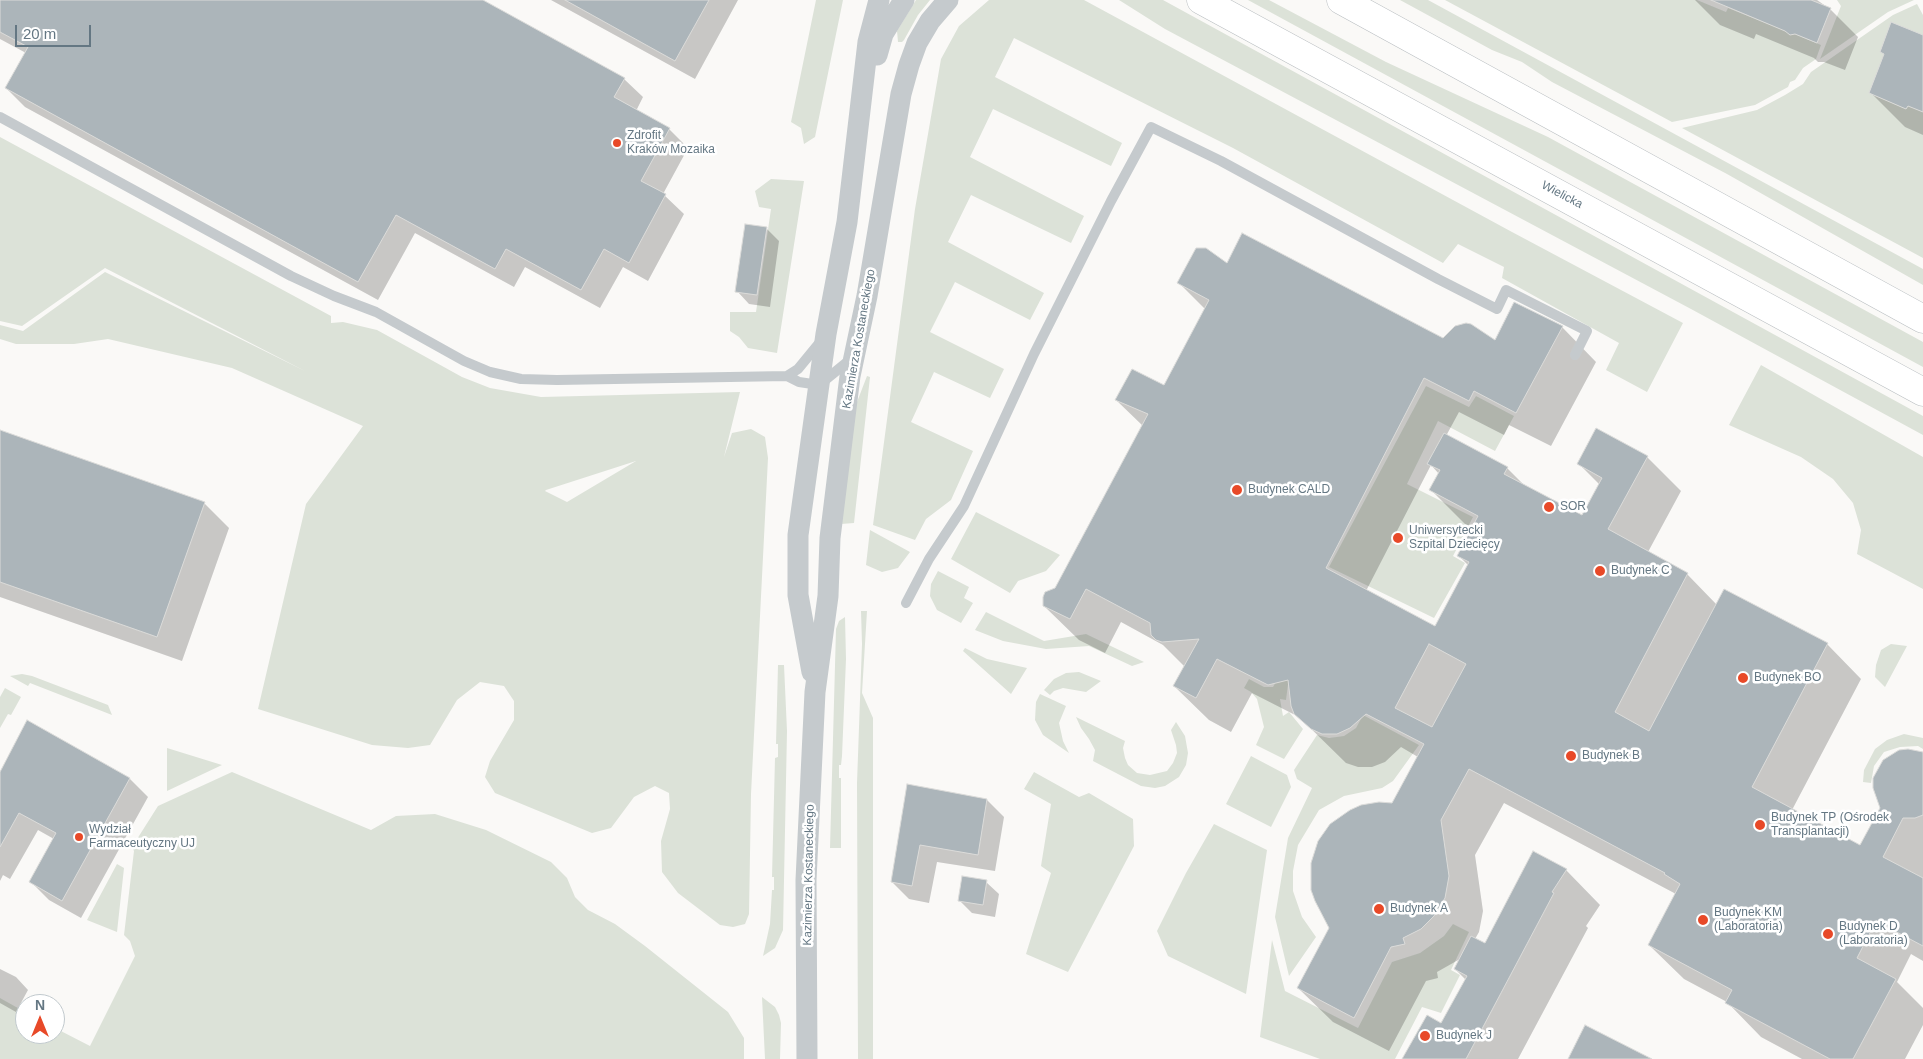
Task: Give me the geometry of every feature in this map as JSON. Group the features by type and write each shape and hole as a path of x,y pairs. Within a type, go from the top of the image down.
{"main road":[{"name":"Wielicka","path":"1201,0 1923,392"},
{"path":"1341,0 1923,319"}],"street":[{"name":"Kazimierza Kostaneckiego","path":"815,692 798,595 798,535 826,334 847,222 868,42 879,0"},
{"name":"Kazimierza Kostaneckiego","path":"862,103 883,34 904,0"},
{"name":"Kazimierza Kostaneckiego","path":"807,1059 806,880 815,692 828,596 830,538 854,356 867,296 901,94 908,65 917,43 930,21 948,0"}],"lane":[{"path":"0,117 291,276 334,296 376,312 464,361 490,372 521,379 557,380 787,376 799,382 819,385 854,356"},
{"path":"906,603 929,559 964,506 1034,354 1111,201 1151,127 1221,161 1438,280 1496,309 1506,290 1587,332 1575,355"},
{"path":"787,376 798,369 826,334"}],"shaded area":[{"path":"816,0 843,0 815,137 804,144 801,128 791,122"},
{"path":"916,0 930,0 918,15 904,40 898,42 897,31"},
{"path":"989,0 1084,0 1683,323 1647,392 1606,370 1619,343 1502,278 1504,267 1458,244 1443,263 1233,148 1014,38 995,77 1122,143 1111,166 993,109 970,157 1084,216 1071,243 971,195 948,242 1044,293 1030,320 955,282 930,332 1004,369 990,398 934,372 911,422 973,451 951,500 926,519 915,540 873,525 915,209 941,59 959,26"},
{"path":"1119,0 1163,0 1923,416 1923,435 1691,309 1165,29"},
{"path":"1248,0 1269,0 1386,62 1548,137 1923,342 1923,367"},
{"path":"1400,0 1428,0 1923,269 1923,285 1727,174 1552,82 1522,62 1492,50"},
{"path":"1445,0 1697,0 1726,12 1728,8 1786,31 1790,35 1795,34 1821,45 1816,59 1803,68 1795,80 1790,82 1788,87 1755,105 1672,122"},
{"path":"1837,0 1914,0 1888,12 1820,59 1841,6"},
{"path":"1917,4 1923,15 1923,35 1891,22 1880,52 1896,59 1881,62 1869,93 1906,109 1908,106 1923,112 1923,258 1682,128 1757,110 1803,84 1811,72 1893,15"},
{"path":"0,137 331,316 331,323 343,322 377,330 462,377 490,388 541,397 740,392 724,457 732,433 751,429 765,437 768,458 751,794 749,914 745,924 733,927 720,925 678,893 662,872 661,841 670,809 669,793 655,786 634,797 611,828 592,833 495,793 485,777 490,761 514,720 514,701 504,686 480,682 457,700 430,745 408,748 372,745 258,709 306,504 363,426 232,368 108,339 74,344 16,344 0,339 0,325 23,331 105,272 305,371 105,268 22,326 0,321","holes":["636,461 567,502 545,491"]},
{"path":"771,179 804,181 777,353 748,348 739,337 730,331 730,312 756,312 771,209 759,207 755,191"},
{"path":"1761,365 1923,457 1923,589 1857,554 1861,530 1853,503 1833,479 1801,457 1729,425"},
{"path":"867,376 870,377 854,523 841,524 852,415"},
{"path":"1426,386 1469,407 1476,396 1514,416 1495,451 1438,421 1407,484 1473,517 1453,556 1465,563 1434,618 1329,567"},
{"path":"976,512 1060,555 1046,571 1018,581 1010,593 951,559"},
{"path":"870,530 910,552 898,568 882,572 866,565"},
{"path":"938,571 969,587 964,598 973,603 961,623 937,610 930,596 931,584"},
{"path":"861,611 867,611 862,693 873,718 873,1059 858,1059 857,783 862,644"},
{"path":"986,612 1044,641 1086,634 1144,662 1132,666 1089,646 1046,649 1003,641 975,630"},
{"path":"845,617 846,659 842,756 841,765 839,765 839,778 841,778 841,848 830,848 836,629 839,621"},
{"path":"1891,644 1907,646 1885,687 1875,677 1876,665 1881,650"},
{"path":"965,648 987,659 1027,668 1011,694 963,651"},
{"path":"778,665 784,665 787,731 783,930 775,948 763,956 770,924 772,890 774,890 774,877 772,877 775,758 778,757 778,744 776,744"},
{"path":"1079,672 1101,681 1086,692 1063,688 1054,691 1050,695 1044,690 1054,679 1066,673"},
{"path":"1281,673 1289,677 1286,700 1280,699 1283,716 1289,712 1303,729 1284,759 1256,745 1264,727 1257,699 1244,688 1249,679 1264,687 1273,687"},
{"path":"22,674 32,676 108,705 112,715 30,683 28,686 10,676"},
{"path":"5,688 21,697 11,715 8,714 0,728 0,697"},
{"path":"1040,694 1066,706 1059,723 1063,741 1069,753 1043,735 1035,720 1036,702"},
{"path":"1363,715 1419,745 1393,781 1382,788 1344,796 1319,810 1298,845 1293,871 1293,891 1302,917 1316,937 1289,976 1275,917 1288,838 1312,788 1297,779 1294,770 1317,735 1329,738 1344,736 1356,728"},
{"path":"1076,717 1125,741 1123,748 1128,765 1137,773 1150,775 1167,771 1173,763 1177,753 1171,730 1176,722 1185,736 1188,753 1186,765 1179,777 1165,786 1155,788 1141,786 1093,761 1095,750"},
{"path":"1904,734 1923,738 1923,749 1918,746 1900,747 1884,752 1874,766 1871,783 1863,782 1864,770 1875,749 1887,740"},
{"path":"167,748 222,765 167,791"},
{"path":"1251,756 1287,775 1291,787 1271,827 1226,804"},
{"path":"232,772 371,830 396,816 435,814 486,830 551,862 567,878 575,897 588,910 615,924 728,1012 744,1038 744,1059 0,1059 0,998 15,1006 15,1044 65,1044 65,1033 90,1046 135,956 130,941 124,935 134,851 132,847 158,806"},
{"path":"1034,772 1079,797 1089,793 1133,819 1134,846 1068,972 1026,954 1051,873 1041,866 1051,804 1024,789"},
{"path":"1214,824 1267,850 1246,994 1168,956 1157,931 1186,873"},
{"path":"117,864 124,868 117,932 87,920"},
{"path":"1453,924 1469,932 1451,970 1460,975 1441,1013 1422,1007 1395,1059 1320,1059 1260,1037 1272,940 1285,991 1358,1028 1392,962 1420,953 1444,936"},
{"path":"762,997 775,1007 779,1015 781,1023 780,1059 765,1059"}],"building":[{"path":"0,0 483,0 625,78 614,97 670,128 641,181 666,194 629,263 604,249 581,290 506,249 495,269 396,215 358,282 5,88 28,47 0,32"},
{"path":"565,0 709,0 675,61"},
{"path":"1711,0 1811,0 1831,8 1817,43 1795,34 1790,35 1785,31"},
{"path":"1891,22 1923,35 1923,112 1908,106 1906,109 1869,93 1884,54 1880,52"},
{"path":"745,224 767,227 757,295 735,292"},
{"path":"1242,233 1443,338 1455,326 1466,323 1471,324 1495,340 1514,302 1563,326 1516,413 1474,391 1469,401 1424,378 1326,568 1435,626 1469,562 1457,556 1478,516 1429,490 1440,470 1427,464 1444,433 1508,467 1504,474 1582,515 1602,478 1577,464 1596,428 1648,456 1608,529 1688,573 1615,712 1649,731 1724,589 1828,643 1752,787 1860,845 1880,808 1873,788 1873,778 1883,760 1899,750 1908,749 1923,752 1923,815 1915,818 1903,818 1883,857 1923,878 1923,946 1876,921 1857,958 1896,979 1853,1059 1830,1059 1725,1003 1732,990 1648,945 1680,884 1665,873 1469,769 1441,820 1449,876 1445,898 1434,916 1421,929 1403,938 1405,944 1391,947 1354,1018 1297,988 1329,928 1311,890 1311,863 1318,841 1330,824 1350,810 1361,805 1379,802 1392,803 1424,744 1366,714 1350,728 1337,734 1322,734 1311,729 1294,714 1291,706 1288,680 1268,685 1217,659 1196,698 1173,686 1199,639 1162,642 1156,640 1151,635 1150,623 1086,589 1070,619 1043,606 1045,592 1055,588 1148,414 1115,400 1132,369 1164,385 1209,300 1177,283 1196,248 1206,248 1227,263","holes":["1429,644 1466,664 1432,727 1395,708"]},
{"path":"0,430 205,502 157,637 0,582"},
{"path":"27,720 130,778 62,901 29,882 56,833 19,813 0,847 0,772"},
{"path":"907,784 987,799 978,855 920,845 912,886 891,882"},
{"path":"1533,851 1567,869 1552,892 1554,893 1466,1059 1402,1059 1427,1015 1441,1023 1467,976 1454,969 1471,936 1485,943"},
{"path":"962,876 987,880 983,905 958,901"},
{"path":"1585,1025 1652,1059 1568,1059"}],"place":[{"name":"Zdrofit Kraków Mozaika","path":"617,143"},
{"name":"Budynek CALD","path":"1237,490"},
{"name":"SOR","path":"1549,507"},
{"name":"Uniwersytecki Szpital Dziecięcy","path":"1398,538"},
{"name":"Budynek C","path":"1600,571"},
{"name":"Budynek BO","path":"1743,678"},
{"name":"Budynek B","path":"1571,756"},
{"name":"Budynek TP (Ośrodek Transplantacji)","path":"1760,825"},
{"name":"Wydział Farmaceutyczny UJ","path":"79,837"},
{"name":"Budynek A","path":"1379,909"},
{"name":"Budynek KM (Laboratoria)","path":"1703,920"},
{"name":"Budynek D (Laboratoria)","path":"1828,934"},
{"name":"Budynek J","path":"1425,1036"}]}
